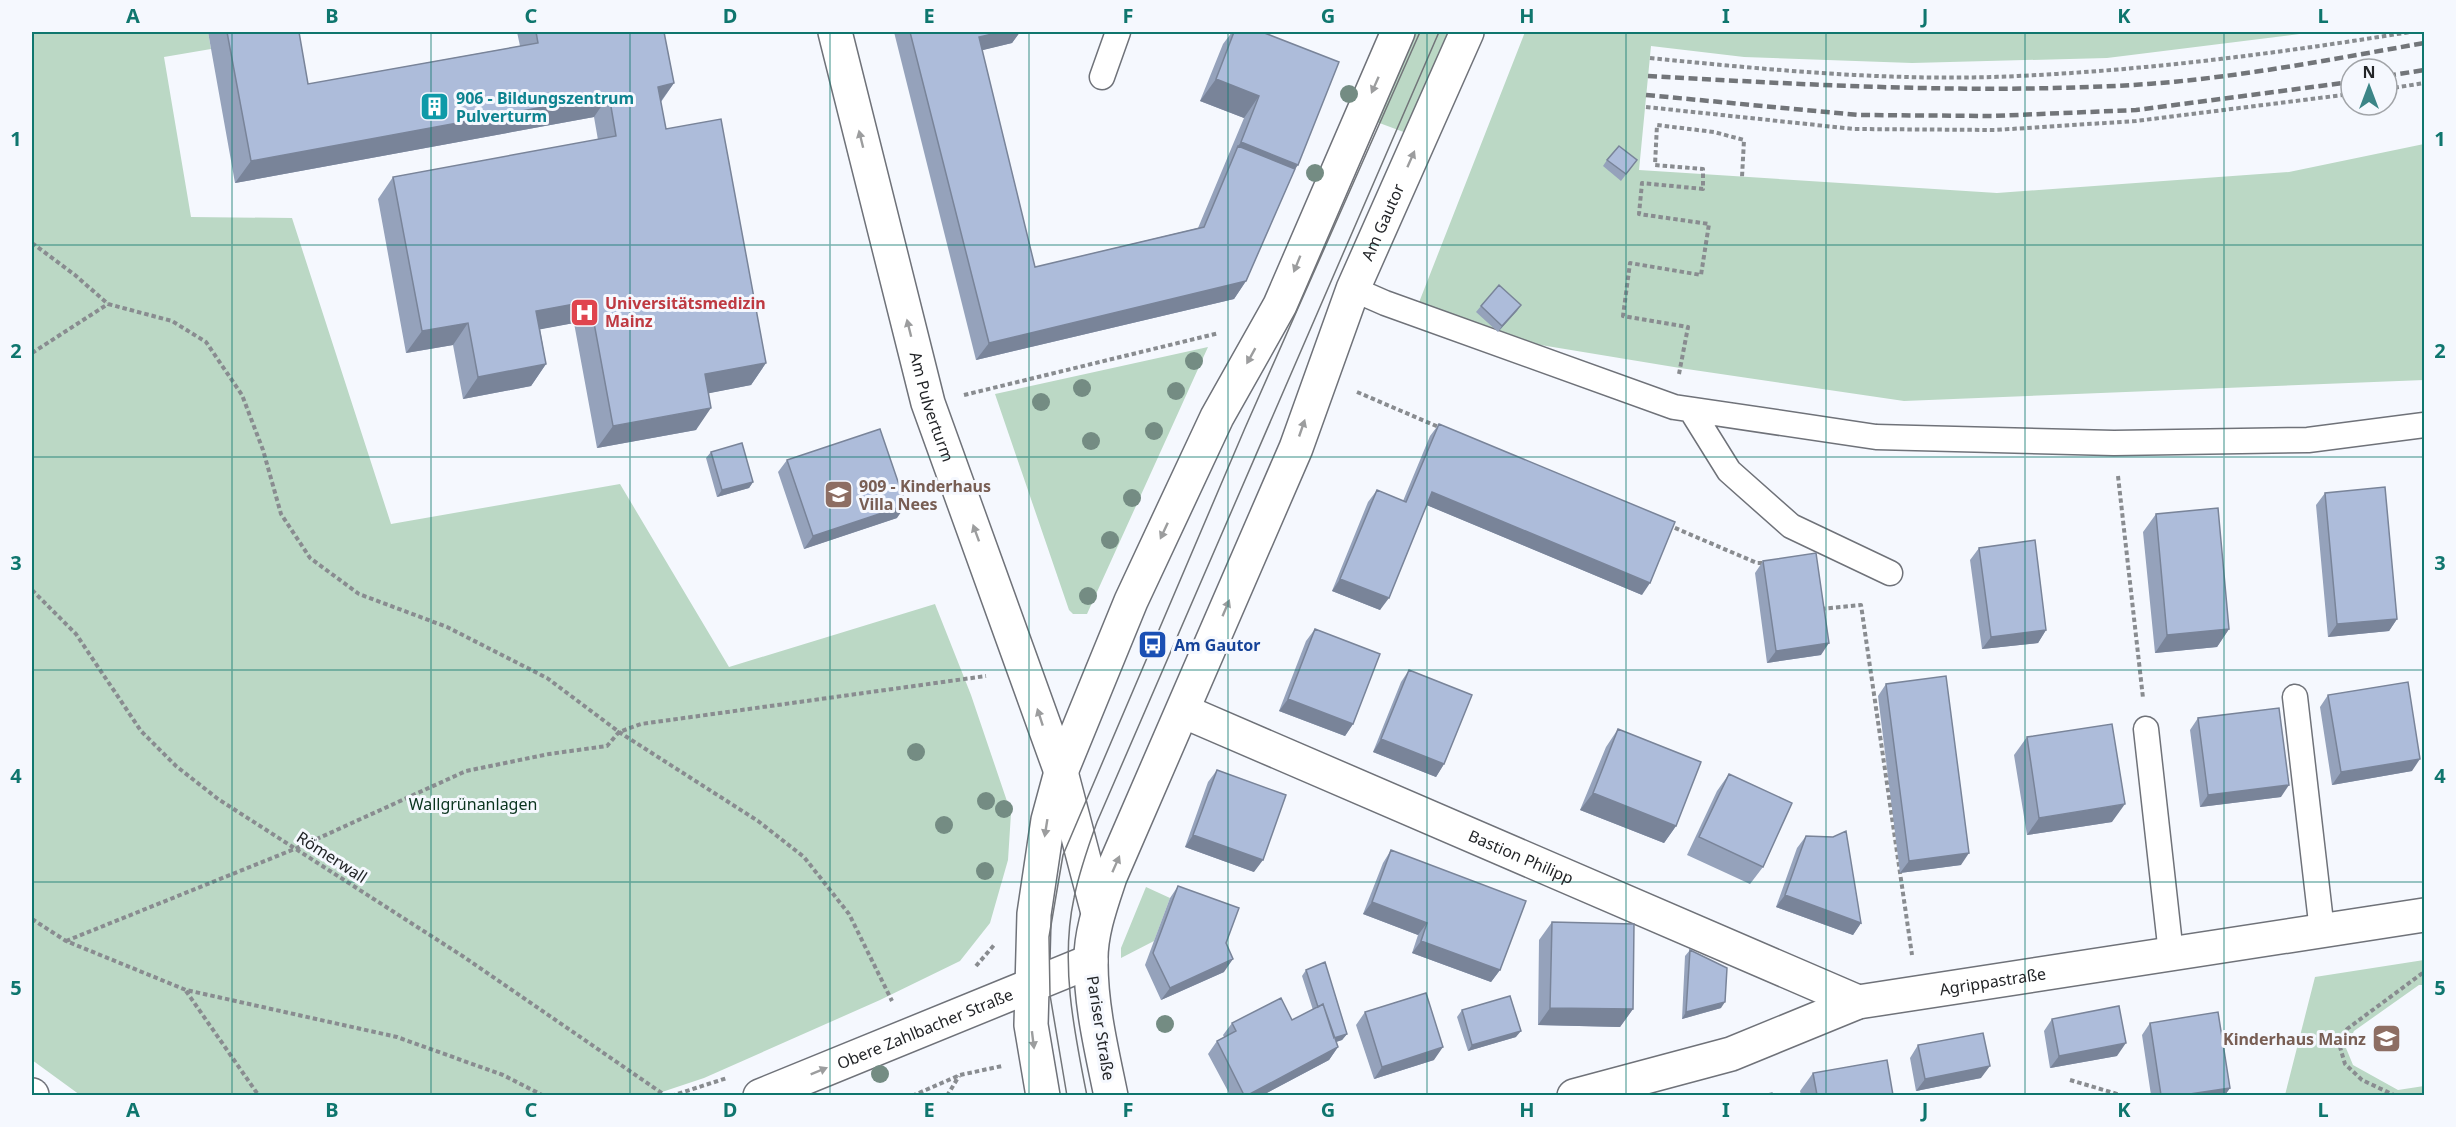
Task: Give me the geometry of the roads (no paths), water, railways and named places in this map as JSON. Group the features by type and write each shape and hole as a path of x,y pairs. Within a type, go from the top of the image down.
{"street":[{"name":"Am Pulverturm","path":"835,32 928,403 1061,772"},
{"path":"1042,1095 1031,1025 1034,914 1048,820 1061,772 1131,601 1217,417 1280,305 1398,32"},
{"name":"Am Gautor","path":"1090,961 1098,913 1110,877 1296,448 1353,289 1467,32"},
{"name":"Bastion Philipp","path":"1183,711 1858,1002"},
{"name":"Am Gautor","path":"1061,772 1098,913"},
{"name":"Agrippastraße","path":"1574,1095 1731,1054 1858,1002 2424,915"},
{"name":"Obere Zahlbacher Straße","path":"760,1095 1090,961"},
{"name":"Pariser Straße","path":"1090,961 1094,1003 1112,1095"}],"lane":[{"path":"1102,77 1118,32"},
{"path":"1353,289 1385,303 1674,407 1876,437 2114,443 2308,440 2424,425"},
{"path":"1692,410 1729,471 1791,526 1890,573"},
{"path":"2295,697 2322,931"},
{"path":"2146,729 2171,954"}],"tram line":[{"path":"1067,1096 1050,995 1049,937 1063,855 1245,428 1420,32"},
{"path":"1087,1096 1073,1022 1068,947 1074,898 1087,850 1097,822 1439,32"}],"railway":[{"path":"1648,76 1830,85 2072,88 2170,82 2243,74 2424,43"},
{"path":"2399,74 2424,70"},
{"path":"1646,95 1858,115 1993,116 2136,110 2339,84"}],"place":[{"name":"906 - Bildungszentrum Pulverturm","path":"435,107"},
{"name":"Universitätsmedizin Mainz","path":"584,312"},
{"name":"909 - Kinderhaus Villa Nees","path":"838,495"},
{"name":"Am Gautor","path":"1153,645"},
{"name":"Kinderhaus Mainz","path":"2387,1039"}],"park label":[{"name":"Wallgrünanlagen","path":"473,804"}]}
